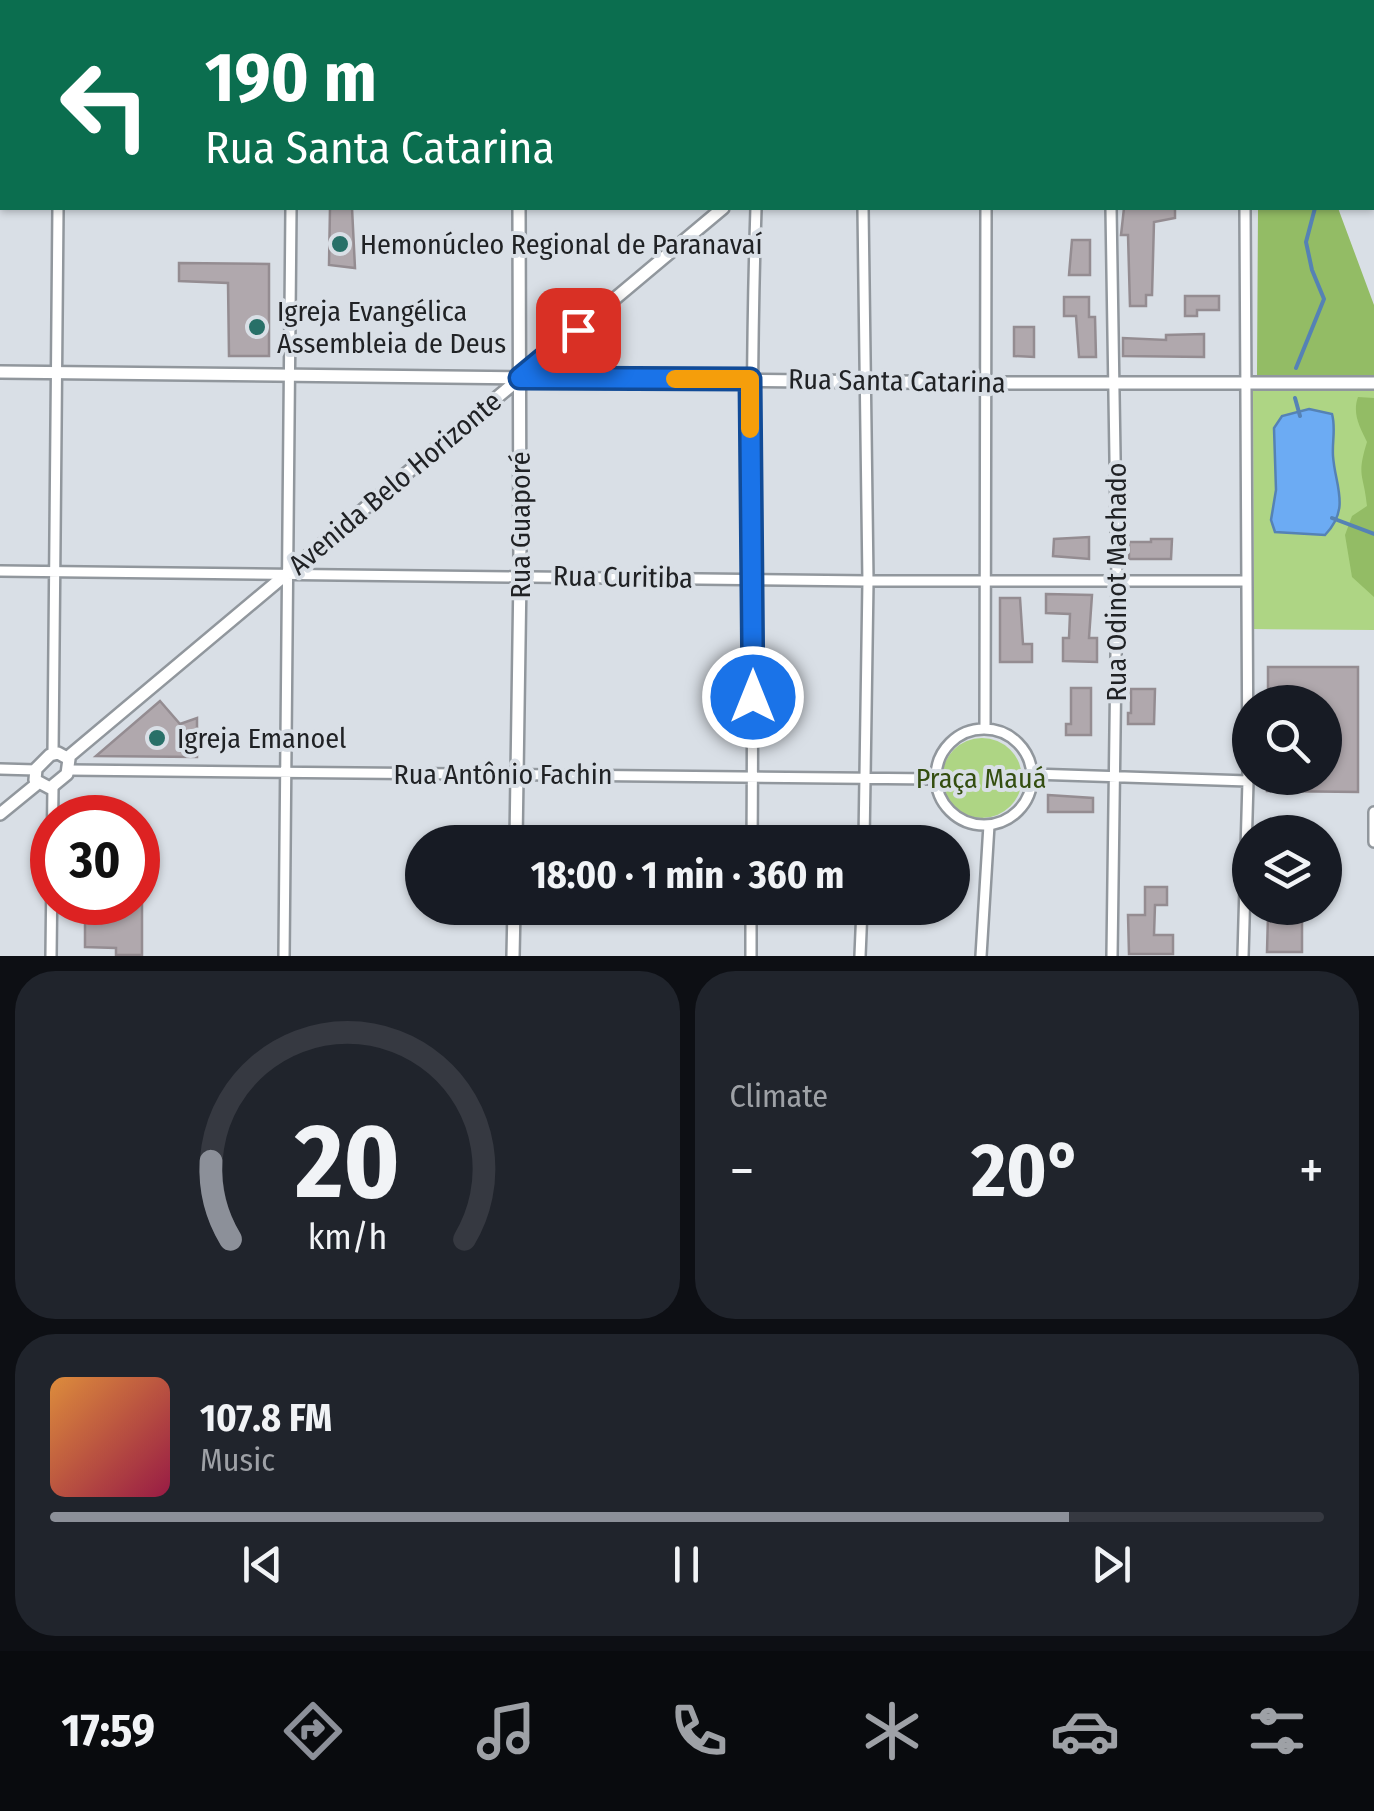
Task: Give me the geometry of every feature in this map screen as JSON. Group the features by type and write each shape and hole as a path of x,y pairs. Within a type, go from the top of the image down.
{"street":[{"path":"0,814 52,754 58,210"},
{"path":"284,956 291,210"},
{"name":"Rua Guaporé","path":"516,825 520,210"},
{"name":"Avenida Belo Horizonte","path":"52,786 69,764 289,572 721,210"},
{"path":"752,825 754,578 750,379 756,210"},
{"path":"863,210 868,581 865,825"},
{"path":"985,729 986,210"},
{"name":"Rua Odinot Machado","path":"1111,210 1117,580 1112,956"},
{"path":"1245,210 1247,685"},
{"name":"Rua Santa Catarina","path":"0,372 987,383 1374,383"},
{"name":"Rua Curitiba","path":"0,571 868,581 1246,581"},
{"path":"985,729 1012,738 1029,760 1032,774 1032,786 1021,808 989,825 958,818 939,794 936,778 937,766 950,743 972,730 985,729"},
{"path":"52,754 58,753 69,764"},
{"name":"Rua Antônio Fachin","path":"69,764 286,772 936,778"},
{"path":"0,770 36,776 52,786 51,956"},
{"path":"1032,774 1232,781"},
{"path":"1243,956 1248,795"},
{"path":"1374,812 1374,842"},
{"path":"981,956 989,825"},
{"path":"513,956 514,925"},
{"path":"751,925 751,956"},
{"path":"860,956 861,925"}],"green space":[{"path":"1258,210 1339,210 1374,305 1374,382 1257,375"},
{"path":"1253,390 1374,390 1374,630 1254,629"},
{"path":"1358,397 1374,398 1374,597 1352,577 1345,535 1352,516 1367,506 1361,469 1367,442 1356,415"},
{"name":"Praça Mauá","path":"974,738 990,738 1011,749 1022,778 1011,807 990,818 974,818 960,812 948,800 942,786 942,770 948,756 960,744"}],"water":[{"path":"1309,409 1332,414 1333,456 1340,497 1338,515 1325,535 1275,532 1271,520 1276,490 1274,428 1282,416"}],"building":[{"name":"Hemonúcleo Regional de Paranavaí","path":"330,210 352,210 355,268 329,265"},
{"path":"1124,210 1175,210 1175,218 1154,222 1152,295 1146,295 1146,306 1130,306 1128,235 1121,235"},
{"path":"1072,240 1090,240 1090,275 1069,275"},
{"path":"179,263 269,264 269,356 229,356 228,283 179,281"},
{"path":"1185,296 1219,296 1219,310 1197,310 1197,316 1185,316"},
{"path":"1064,297 1089,297 1089,317 1095,317 1096,357 1079,357 1076,316 1064,316"},
{"path":"1014,327 1034,327 1034,357 1014,356"},
{"path":"1204,334 1204,357 1123,356 1123,338 1166,340 1166,335"},
{"path":"1089,537 1089,559 1053,556 1054,539"},
{"path":"1172,539 1171,559 1129,559 1129,542"},
{"path":"1046,594 1092,595 1089,638 1097,638 1097,662 1063,661 1063,638 1069,638 1070,614 1046,613"},
{"path":"1000,598 1020,598 1023,644 1032,644 1032,662 1000,662"},
{"path":"1268,667 1358,667 1358,792 1342,792 1342,685 1268,685"},
{"path":"1071,688 1091,688 1091,735 1066,735 1066,724 1071,724"},
{"path":"1131,689 1155,689 1154,724 1128,724"},
{"name":"Igreja Emanoel","path":"160,701 180,724 197,718 197,757 96,756"},
{"path":"1048,795 1093,798 1093,812 1048,812"},
{"path":"1145,887 1167,887 1167,905 1155,905 1154,935 1173,935 1173,954 1129,954 1128,915 1145,915"},
{"path":"85,925 142,925 142,955 116,955 116,948 85,947"},
{"path":"1268,925 1302,925 1302,952 1267,952"}],"waterway":[{"path":"1296,368 1324,299 1306,242 1314,210"},
{"path":"1295,398 1300,416"},
{"path":"1332,518 1374,534"}],"slow traffic":[{"path":"675,379 750,379 750,429"}],"place":[{"name":"Hemonúcleo Regional de Paranavaí","path":"340,244"},
{"name":"Igreja Evangélica Assembleia de Deus","path":"257,327"},
{"name":"Igreja Emanoel","path":"157,738"}],"route":[{"path":"578,330 520,378 750,379 753,697"}]}
